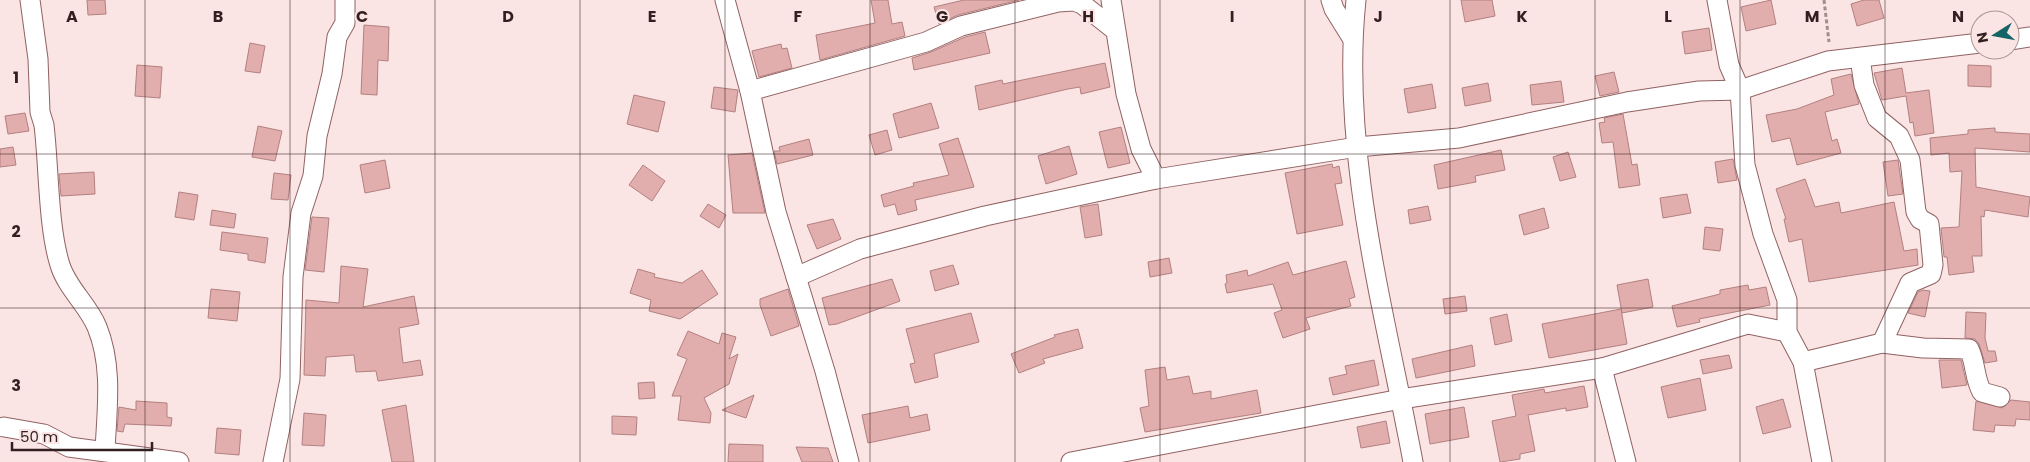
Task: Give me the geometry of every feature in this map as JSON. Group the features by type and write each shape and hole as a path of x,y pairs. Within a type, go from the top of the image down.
{"street":[{"path":"30,0 38,59 40,112 44,125 53,223 60,266 77,298 97,325 104,347 109,382 105,450"},
{"path":"273,462 290,379 293,277 301,213 313,176 317,136 332,74 337,37 345,23 345,0"},
{"path":"725,0 750,91 776,212 825,371 849,462"},
{"path":"1111,0 1126,94 1141,149 1156,179"},
{"path":"1331,0 1334,9 1352,38"},
{"path":"1356,0 1352,38 1357,147 1376,288 1413,462"},
{"path":"1717,0 1729,65 1740,90 1745,166 1763,234 1787,300 1787,332 1803,362 1822,462"},
{"path":"750,91 926,42 961,26 1058,2 1074,1 1082,4 1115,30"},
{"path":"796,277 860,249 985,216 1156,179 1357,147 1459,138 1627,102 1699,91 1740,90 1828,60 1860,58 1970,44"},
{"path":"1860,58 1864,85 1877,118 1899,136 1910,160 1916,212 1920,219 1929,224 1932,244 1931,274 1910,283 1882,343"},
{"path":"1071,462 1401,399 1602,368 1748,324 1787,332"},
{"path":"1803,362 1882,343 1923,348 1970,349 1974,358 1975,376 1982,392 2000,397"},
{"path":"1602,368 1626,462"},
{"path":"4,427 44,434 69,447 105,450 179,462"}],"path":[{"path":"1824,0 1830,42 1828,60"}],"building":[{"path":"87,0 105,0 106,14 88,15"},
{"path":"871,0 888,0 892,24 902,22 905,36 820,60 816,35 875,23"},
{"path":"964,0 1019,0 958,15 939,24 934,7"},
{"path":"1461,0 1492,0 1495,16 1465,22"},
{"path":"1771,0 1776,24 1746,31 1741,7"},
{"path":"1864,0 1879,0 1884,18 1857,26 1851,4"},
{"path":"364,25 389,27 388,61 378,60 377,95 361,94"},
{"path":"1709,28 1712,50 1685,54 1682,32"},
{"path":"985,32 990,53 914,70 912,58 965,37"},
{"path":"250,43 265,46 260,73 245,71"},
{"path":"781,44 782,49 787,48 792,68 759,77 752,51"},
{"path":"1105,63 1110,87 1081,94 1080,87 1068,89 979,110 975,86 1002,80 1003,84"},
{"path":"137,65 162,67 160,98 135,96"},
{"path":"1968,65 1991,66 1991,87 1968,86"},
{"path":"1902,68 1906,93 1929,90 1934,133 1915,136 1913,122 1910,123 1906,96 1882,100 1874,73"},
{"path":"1614,72 1619,92 1600,96 1595,76"},
{"path":"1851,74 1859,104 1825,112 1832,141 1837,139 1841,153 1797,165 1790,138 1772,142 1766,115 1797,109 1834,95 1831,79"},
{"path":"1561,81 1564,102 1532,105 1530,85"},
{"path":"1488,83 1491,101 1465,106 1462,88"},
{"path":"1432,84 1436,108 1408,113 1404,89"},
{"path":"714,87 738,90 735,112 711,108"},
{"path":"634,95 665,102 658,132 627,124"},
{"path":"931,103 939,128 899,138 893,114"},
{"path":"25,113 29,131 8,134 5,116"},
{"path":"1623,114 1632,165 1637,164 1640,185 1619,188 1613,142 1602,143 1599,123 1605,122 1604,118"},
{"path":"258,126 282,131 275,161 252,157"},
{"path":"1121,127 1130,163 1108,168 1099,132"},
{"path":"1995,128 1995,132 2030,134 2030,152 1975,148 1976,187 2030,197 2028,217 1985,210 1984,217 1981,216 1982,256 1972,256 1974,272 1949,275 1947,257 1944,257 1941,228 1959,227 1962,171 1950,172 1949,153 1931,155 1930,138 1968,134 1968,130"},
{"path":"887,130 892,150 875,155 869,135"},
{"path":"958,138 974,187 915,200 917,210 898,215 895,204 884,207 881,195 914,186 913,183 949,175 939,144"},
{"path":"809,139 813,155 777,164 774,151 780,151 779,147"},
{"path":"1069,146 1077,174 1046,184 1038,156"},
{"path":"13,147 16,165 0,167 0,149"},
{"path":"1501,150 1505,170 1475,176 1476,182 1438,189 1434,165"},
{"path":"1568,152 1576,177 1560,181 1553,157"},
{"path":"752,153 765,213 733,213 728,155"},
{"path":"1733,159 1737,180 1718,183 1715,162"},
{"path":"385,160 390,188 365,193 360,165"},
{"path":"1898,160 1903,194 1888,196 1883,162"},
{"path":"1332,164 1333,168 1339,166 1342,183 1335,184 1343,225 1297,234 1285,173"},
{"path":"643,165 665,181 652,201 629,185"},
{"path":"94,172 95,194 61,196 59,174"},
{"path":"274,173 291,175 288,200 271,199"},
{"path":"1805,179 1815,207 1839,202 1841,213 1894,202 1904,251 1917,249 1918,265 1809,282 1802,239 1789,242 1784,219 1786,219 1776,189"},
{"path":"179,192 198,195 194,220 175,217"},
{"path":"1687,194 1691,213 1663,218 1660,198"},
{"path":"708,204 726,215 719,228 700,216"},
{"path":"1098,204 1102,235 1085,238 1080,207"},
{"path":"1428,206 1431,220 1410,224 1408,210"},
{"path":"1544,208 1549,228 1524,235 1519,215"},
{"path":"212,210 236,214 234,228 210,225"},
{"path":"312,217 329,218 324,272 305,270"},
{"path":"833,219 841,239 817,249 807,225"},
{"path":"1705,227 1723,229 1720,251 1703,249"},
{"path":"222,232 268,238 265,263 248,260 248,254 220,250"},
{"path":"1169,258 1172,273 1150,277 1148,262"},
{"path":"1346,261 1355,297 1349,299 1351,306 1306,318 1310,329 1283,338 1274,313 1282,310 1273,284 1227,293 1226,275 1247,270 1248,276 1288,262 1293,275"},
{"path":"953,265 959,284 935,291 930,271"},
{"path":"341,266 368,269 363,307 414,296 419,324 399,328 403,363 420,360 423,375 378,381 376,371 356,372 354,355 326,357 325,376 304,375 306,300 339,303"},
{"path":"638,269 655,274 654,277 682,283 702,270 718,294 680,319 649,311 651,300 630,293"},
{"path":"892,279 900,301 837,324 829,325 822,298"},
{"path":"1648,279 1653,307 1622,313 1617,285"},
{"path":"1748,285 1749,290 1766,287 1770,305 1699,319 1700,322 1677,327 1672,306 1720,294 1720,290"},
{"path":"211,289 240,292 237,321 208,318"},
{"path":"788,289 799,326 771,336 760,305 760,299"},
{"path":"1923,290 1930,291 1925,317 1908,313 1918,292"},
{"path":"1465,296 1467,311 1445,314 1443,299"},
{"path":"1621,309 1627,344 1549,358 1542,324"},
{"path":"1966,312 1986,313 1985,338 1988,351 1995,351 1997,361 1985,363 1979,344 1975,339 1965,338"},
{"path":"971,313 979,342 934,354 938,377 915,383 910,364 915,363 906,329"},
{"path":"1507,314 1512,341 1495,345 1490,318"},
{"path":"1078,329 1083,348 1043,359 1045,363 1019,373 1011,354 1055,337 1054,335"},
{"path":"688,331 719,344 722,333 736,337 729,359 738,354 729,384 704,398 711,413 710,423 678,420 681,396 672,396 687,359 677,355"},
{"path":"1472,345 1475,366 1416,378 1412,359"},
{"path":"1729,355 1732,368 1703,374 1700,360"},
{"path":"1374,360 1379,385 1333,395 1329,378 1347,374 1345,366"},
{"path":"1939,360 1961,360 1967,385 1942,388"},
{"path":"1165,367 1167,380 1189,376 1193,394 1211,391 1211,399 1257,390 1261,413 1145,432 1140,408 1149,406 1145,370"},
{"path":"1700,378 1706,410 1668,418 1661,387"},
{"path":"654,382 655,398 639,399 638,383"},
{"path":"1584,386 1588,407 1566,411 1566,408 1528,415 1535,451 1520,454 1520,459 1500,462 1492,421 1516,416 1512,395 1544,389 1545,393"},
{"path":"754,395 746,418 722,410"},
{"path":"1783,399 1791,427 1763,434 1756,407"},
{"path":"2011,400 2030,402 2030,420 2016,419 2015,426 1995,425 1994,432 1973,430 1976,401 2002,408"},
{"path":"136,401 167,403 167,417 172,418 171,426 125,424 123,432 117,431 119,407 136,410"},
{"path":"406,405 414,462 392,462 382,410"},
{"path":"908,406 910,418 927,414 930,430 868,443 862,415"},
{"path":"1464,407 1469,437 1430,444 1425,414"},
{"path":"304,413 326,415 324,446 302,445"},
{"path":"612,416 637,417 636,435 612,434"},
{"path":"1386,421 1390,443 1361,448 1357,427"},
{"path":"217,428 241,430 239,455 215,453"},
{"path":"729,444 763,445 763,462 728,462"},
{"path":"796,447 828,448 833,462 802,462"}]}
